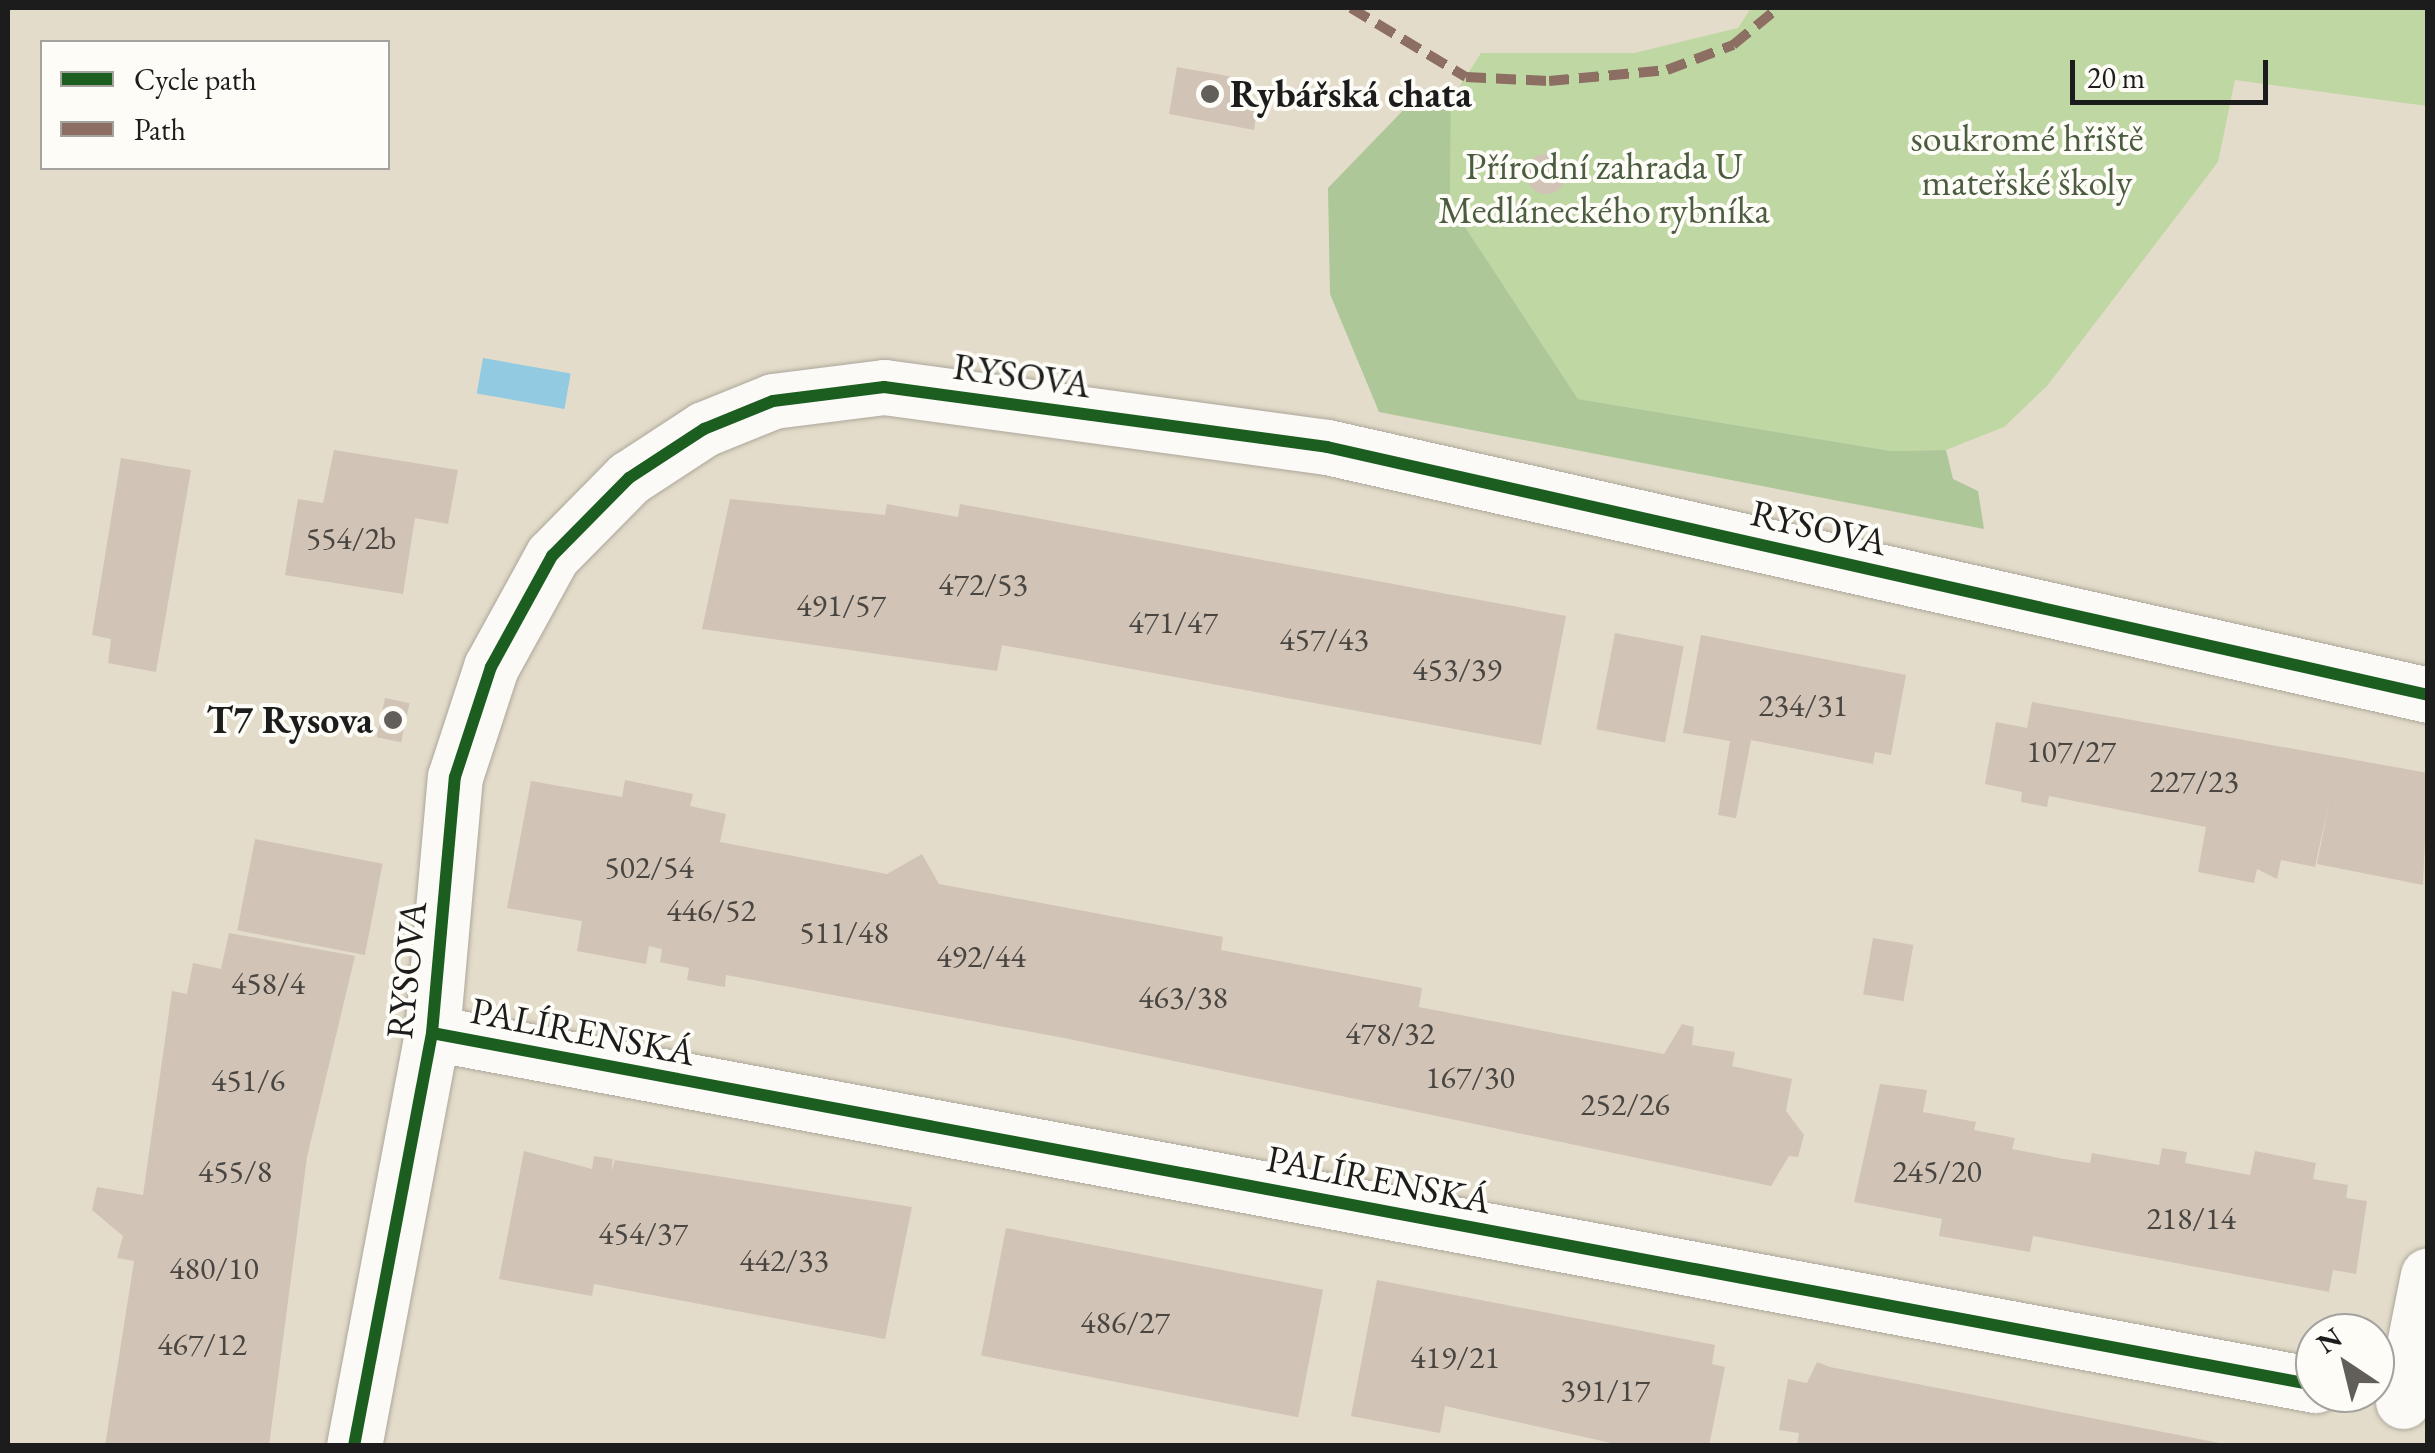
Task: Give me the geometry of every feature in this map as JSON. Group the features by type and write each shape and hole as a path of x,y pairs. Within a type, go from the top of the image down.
{"street":[{"name":"RYSOVA","path":"354,1446 432,1033 455,777 491,667 552,556 628,478 704,429 772,401 884,386 1327,447 2428,695"},
{"name":"PALÍRENSKÁ","path":"432,1033 2295,1381"},
{"path":"2397,1400 2428,1275"}],"green space":[{"path":"1751,8 2427,8 2427,106 2235,80 2218,162 2047,386 2004,427 1946,450 1891,451 1578,399 1450,204 1451,100 1481,53 1634,53 1738,28"},
{"path":"1415,98 1451,100 1450,204 1578,399 1891,451 1946,450 1953,479 1978,491 1984,529 1379,412 1330,294 1328,188"}],"water":[{"path":"483,358 571,373 564,409 477,393"}],"building":[{"name":"Rybářská chata","path":"1177,67 1250,80 1245,108 1257,110 1254,130 1169,114"},
{"path":"1546,154 1560,160 1566,174 1560,188 1546,194 1532,188 1526,174 1532,160"},
{"path":"334,450 458,470 448,524 415,518 403,594 285,575 298,499 323,503"},
{"path":"121,458 191,470 156,672 108,663 111,639 92,635"},
{"path":"730,499 885,515 887,504 958,517 960,504 1566,616 1541,745 1002,645 997,671 702,629"},
{"path":"1615,633 1684,646 1665,743 1596,729"},
{"path":"1701,635 1906,675 1891,755 1875,752 1873,764 1751,740 1736,818 1718,815 1730,741 1683,733"},
{"name":"T7 Rysova","path":"385,698 409,703 401,742 377,737"},
{"path":"2032,702 2428,773 2423,885 2317,864 2330,798 2315,867 2281,860 2277,879 2257,869 2254,883 2198,872 2206,827 2049,796 2047,807 2021,802 2022,792 1985,784 1996,722 2027,728"},
{"path":"625,780 693,794 690,806 726,814 720,842 887,874 922,854 939,884 1223,937 1221,950 1422,988 1419,1007 1664,1054 1682,1024 1694,1027 1692,1045 1735,1052 1732,1066 1792,1079 1786,1111 1804,1135 1798,1157 1789,1156 1771,1186 1064,1038 726,975 725,987 687,980 689,968 660,962 662,949 649,946 646,964 577,951 582,921 507,908 531,781 622,797"},
{"path":"255,839 383,864 365,955 237,930"},
{"path":"229,933 355,956 307,1157 269,1446 105,1446 134,1261 117,1258 123,1236 92,1210 97,1187 143,1195 172,991 187,994 193,963 221,969"},
{"path":"1873,938 1913,945 1903,1001 1863,994"},
{"path":"1880,1084 1927,1090 1923,1112 1976,1122 1974,1130 2015,1138 2012,1149 2064,1159 2090,1163 2092,1153 2159,1165 2162,1148 2187,1152 2185,1163 2250,1175 2255,1151 2316,1163 2313,1179 2348,1185 2346,1198 2367,1201 2356,1274 2333,1270 2329,1292 2033,1236 2030,1252 1939,1236 1942,1219 1854,1202"},
{"path":"524,1151 592,1169 594,1156 613,1159 611,1172 615,1160 912,1207 885,1339 594,1284 592,1296 499,1279"},
{"path":"1006,1228 1323,1290 1298,1417 981,1356"},
{"path":"1377,1280 1715,1345 1712,1364 1725,1367 1709,1446 1620,1445 1445,1406 1440,1433 1351,1416"},
{"path":"1817,1362 2235,1446 1797,1446 1799,1433 1779,1430 1788,1379 1807,1383"}],"marked path":[{"path":"1351,8 1466,77 1549,81 1667,70 1733,45 1778,8"}],"cycle path":[{"path":"354,1446 432,1033 455,777 491,667 552,556 629,478 704,429 773,401 884,387 1327,447 2428,695"},
{"path":"432,1033 2295,1381"}],"place":[{"name":"Rybářská chata","path":"1210,94"},
{"name":"T7 Rysova","path":"393,720"}],"park label":[{"name":"soukromé hřiště mateřské školy","path":"2027,160"},
{"name":"Přírodní zahrada U Medláneckého rybníka","path":"1604,188"}]}
